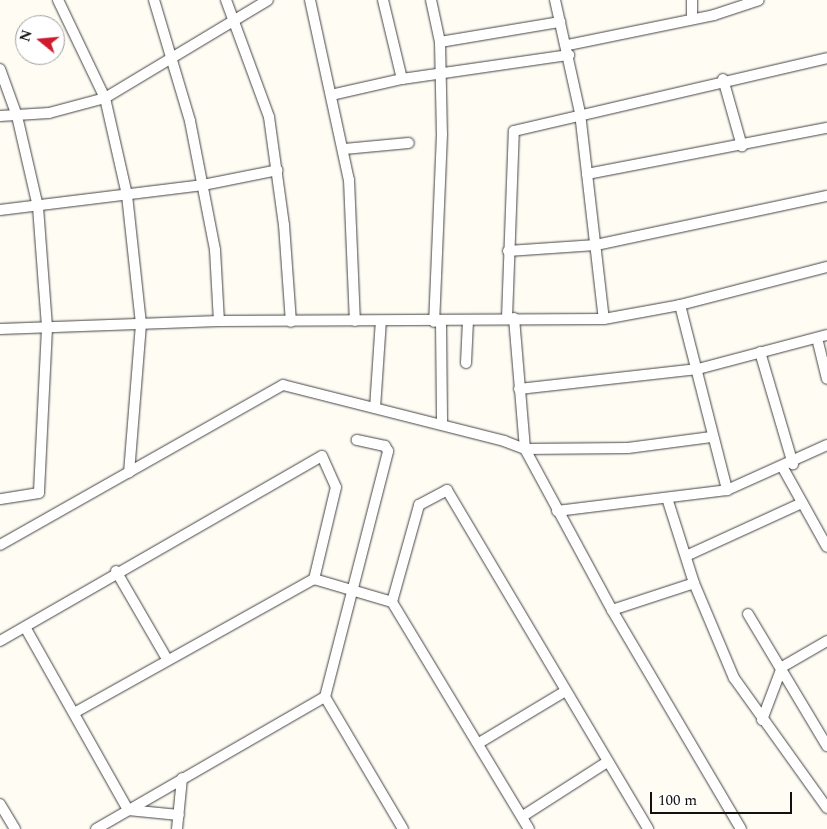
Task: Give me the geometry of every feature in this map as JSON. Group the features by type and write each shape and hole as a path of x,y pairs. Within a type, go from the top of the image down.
{"street":[{"path":"58,0 105,98 127,195 141,324 129,473"},
{"path":"154,0 173,59 204,185 215,250 219,321"},
{"path":"226,0 269,117 278,170 291,322"},
{"path":"0,116 17,116 105,98 173,59 232,20 268,0"},
{"path":"310,0 344,148 355,321"},
{"path":"383,0 402,78"},
{"path":"431,0 440,42 442,193 438,322 442,424"},
{"path":"555,0 569,50 580,113 604,319"},
{"path":"692,0 692,18"},
{"path":"331,96 402,78 440,76 569,50 759,0"},
{"path":"440,42 560,22"},
{"path":"740,829 612,610 524,449 511,318 508,251 514,131 580,113 723,79 827,58"},
{"path":"0,69 17,116 38,207 47,328 39,493 0,499"},
{"path":"723,79 742,146"},
{"path":"587,174 742,146 827,128"},
{"path":"344,148 409,143"},
{"path":"0,210 38,207 204,185 278,170"},
{"path":"508,251 596,246 827,196"},
{"path":"0,329 219,321 438,322 511,318 604,319 680,306 827,267"},
{"path":"680,306 698,369 711,437 727,490"},
{"path":"466,363 468,320"},
{"path":"375,408 380,321"},
{"path":"519,389 698,369 822,336 827,379"},
{"path":"760,352 793,464"},
{"path":"0,545 283,384 442,424 524,449 628,448 711,437"},
{"path":"96,829 324,697 388,451 357,440"},
{"path":"557,511 727,490 793,464 827,445"},
{"path":"0,641 116,571 318,456 325,458 336,480 314,579"},
{"path":"782,468 827,547"},
{"path":"392,602 419,506 447,490 564,692 648,829"},
{"path":"666,498 694,583 734,678 762,720 827,808"},
{"path":"686,556 802,503"},
{"path":"116,571 168,659"},
{"path":"74,713 314,579 392,602 479,743 529,829"},
{"path":"612,610 694,583"},
{"path":"748,614 782,667 827,746"},
{"path":"25,627 128,810"},
{"path":"762,720 782,667 827,641"},
{"path":"479,743 564,692"},
{"path":"324,697 403,829"},
{"path":"523,816 607,762"},
{"path":"177,829 182,778"},
{"path":"0,804 14,829"},
{"path":"128,810 179,815"}]}
